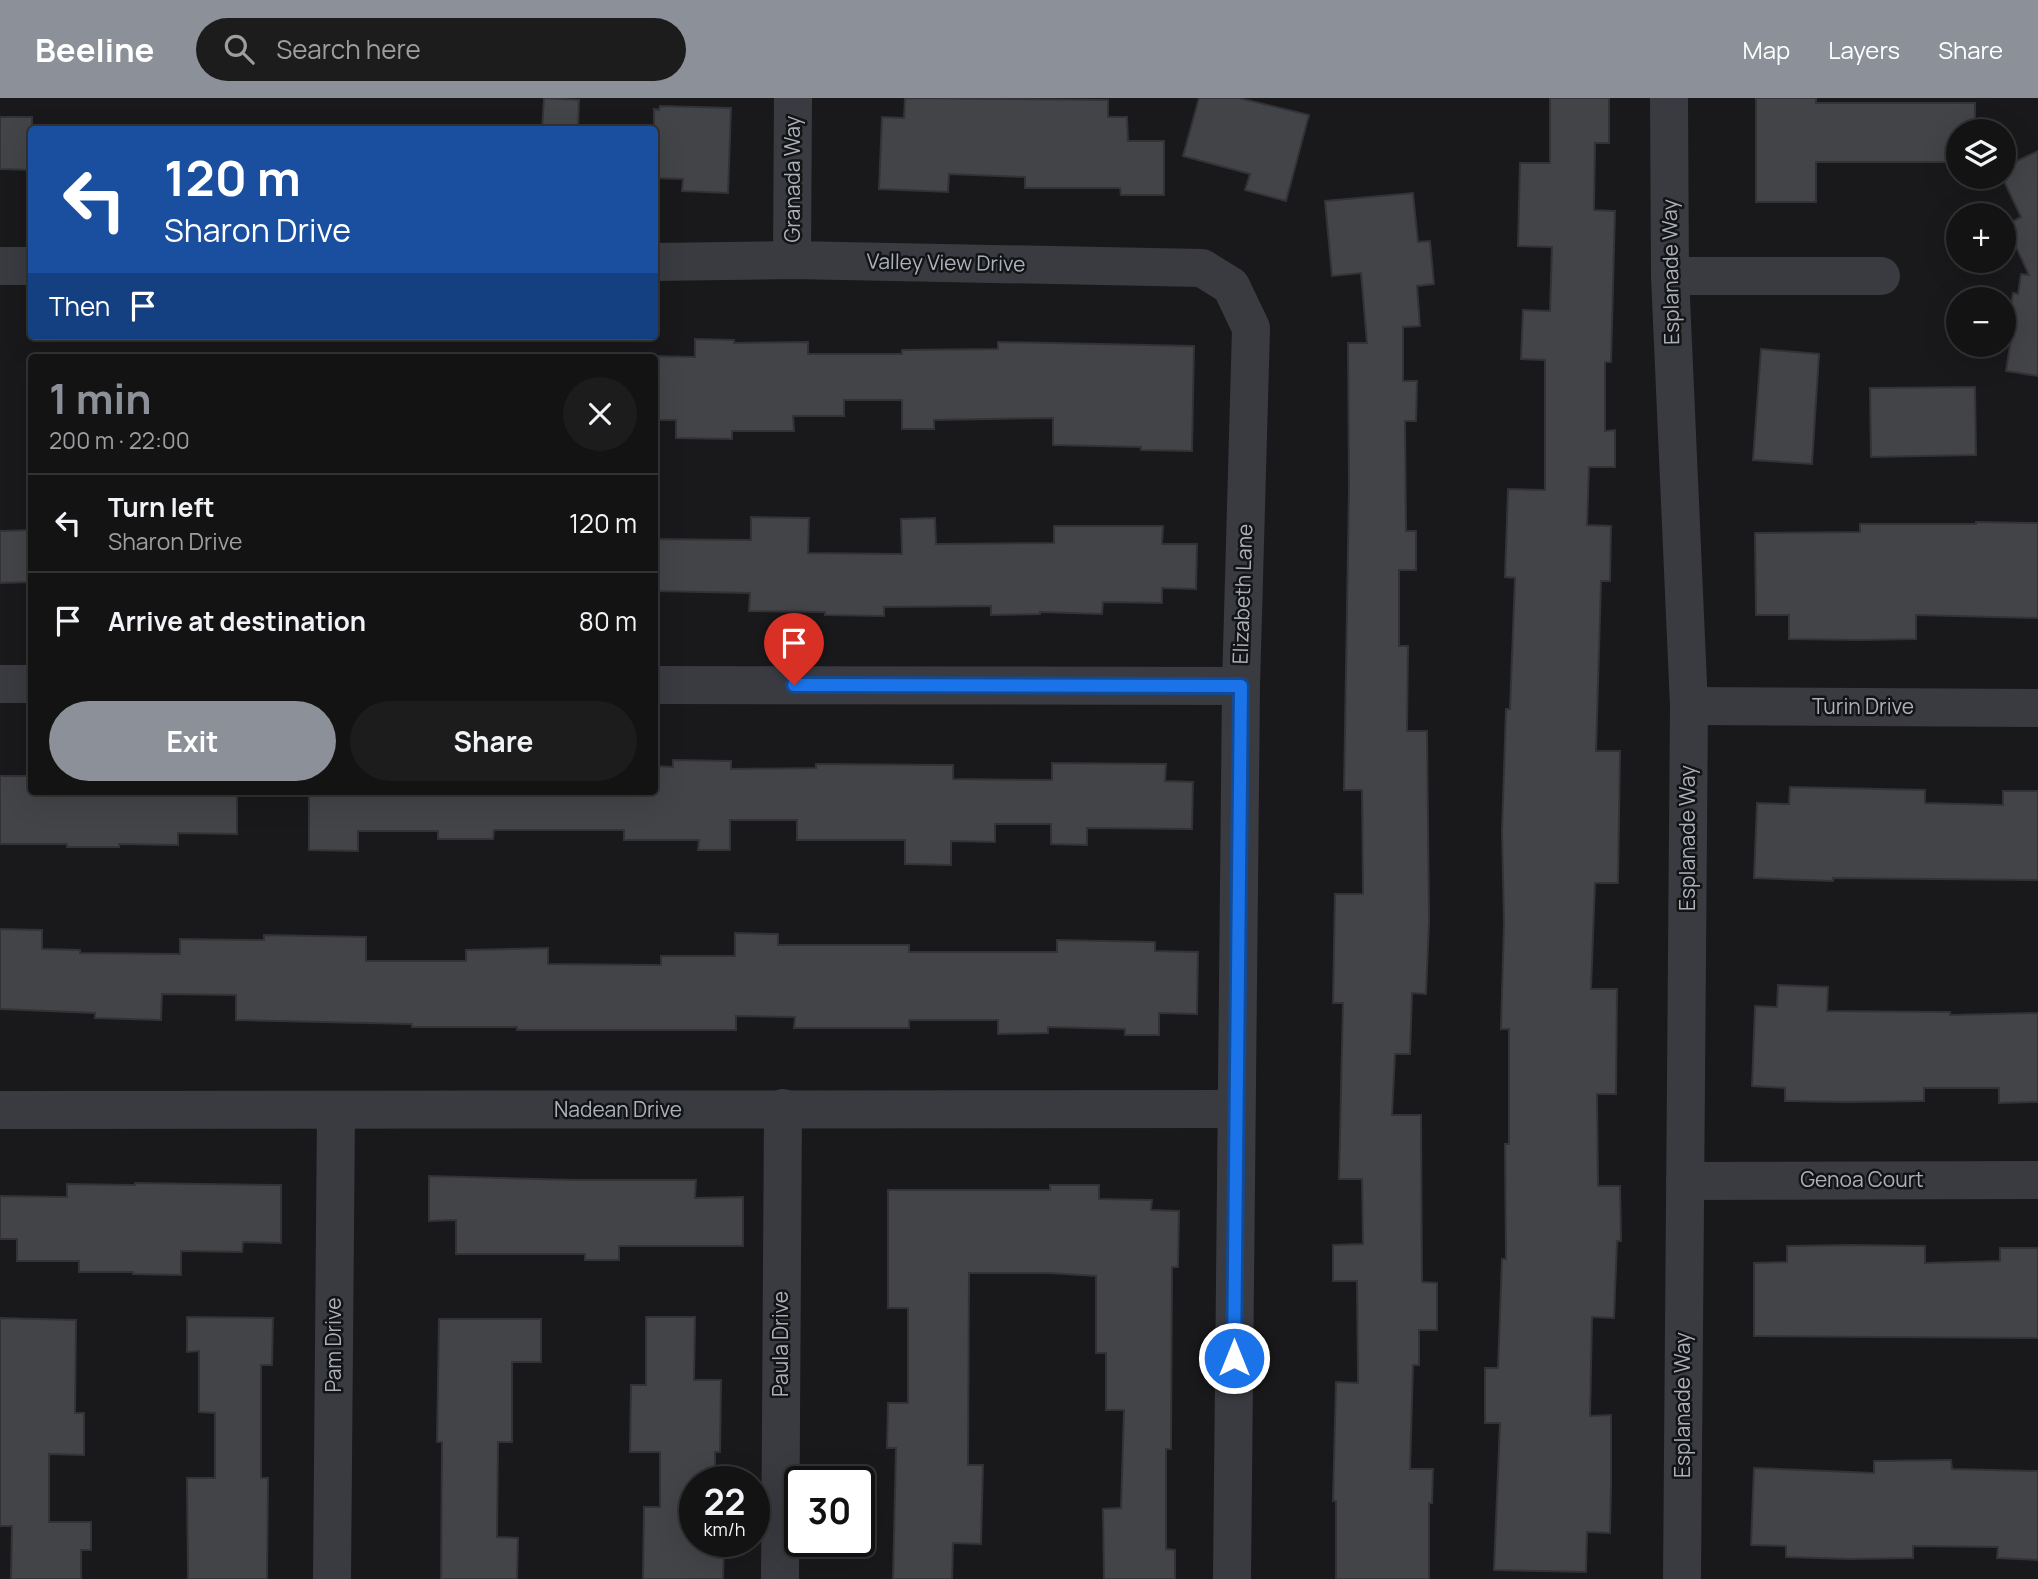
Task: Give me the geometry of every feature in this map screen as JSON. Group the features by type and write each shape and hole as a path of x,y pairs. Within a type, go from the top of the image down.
{"street":[{"name":"Granada Way","path":"792,261 793,98"},
{"name":"Esplanade Way","path":"1669,98 1670,276 1689,706 1682,1579"},
{"name":"Valley View Drive","path":"658,261 1202,268 1231,286"},
{"path":"0,266 28,266"},
{"path":"1670,276 1881,276"},
{"name":"Elizabeth Lane","path":"1231,286 1251,328 1241,686 1232,1579"},
{"path":"0,684 28,684"},
{"path":"658,685 1241,686"},
{"name":"Turin Drive","path":"1689,706 2038,708"},
{"name":"Paula Drive","path":"780,1579 783,1108"},
{"name":"Nadean Drive","path":"0,1110 1236,1109"},
{"name":"Pam Drive","path":"332,1579 336,1111"},
{"name":"Genoa Court","path":"1685,1181 2038,1180"}],"building":[{"path":"544,98 579,100 578,126 542,126"},
{"path":"905,98 1108,100 1108,117 1127,117 1128,141 1164,141 1164,195 1121,195 1120,188 1025,188 1025,177 949,174 948,192 879,189 882,117 904,118"},
{"path":"1199,98 1239,98 1309,115 1286,201 1245,190 1250,174 1183,156"},
{"path":"1550,98 1609,98 1609,143 1595,143 1594,210 1615,211 1611,362 1605,362 1605,431 1615,430 1615,467 1589,467 1587,525 1611,526 1610,581 1601,581 1596,751 1620,751 1618,883 1595,883 1591,989 1617,989 1616,1094 1597,1094 1598,1186 1620,1186 1621,1241 1617,1241 1614,1318 1592,1317 1590,1416 1611,1415 1610,1533 1587,1532 1586,1572 1494,1570 1500,1423 1485,1423 1485,1368 1498,1368 1502,1259 1506,1259 1505,1144 1509,1144 1509,1029 1501,1029 1504,923 1502,831 1506,709 1510,709 1515,578 1505,577 1508,489 1545,490 1545,360 1521,359 1523,310 1550,311 1552,247 1518,246 1520,163 1550,163"},
{"path":"1756,98 1816,98 1816,103 1975,103 1975,119 1946,119 1946,162 1816,162 1816,202 1756,202"},
{"path":"660,106 731,108 728,193 682,191 683,179 658,178 658,126 654,126 654,109 659,110"},
{"path":"0,117 32,117 32,126 28,126 28,170 0,169"},
{"path":"2038,151 2038,376 2006,371 2008,357 2016,357 2016,294 2021,274 2029,275 2016,247 2016,220 2021,217 2008,189 2016,189 2016,161"},
{"path":"1413,193 1418,242 1430,241 1434,284 1417,286 1420,326 1403,327 1403,381 1417,381 1416,421 1405,421 1406,531 1416,531 1416,570 1399,570 1399,646 1408,646 1407,731 1427,731 1429,921 1426,994 1412,993 1410,1054 1395,1054 1392,1115 1421,1115 1422,1282 1437,1283 1437,1330 1419,1330 1419,1365 1413,1365 1410,1469 1433,1469 1432,1503 1429,1503 1429,1579 1336,1579 1336,1501 1333,1501 1336,1382 1358,1383 1357,1281 1333,1281 1333,1245 1363,1244 1362,1179 1339,1179 1343,1003 1333,1003 1335,894 1363,894 1362,790 1344,790 1349,488 1348,343 1367,343 1361,273 1332,276 1325,201"},
{"path":"695,339 734,340 734,343 808,342 808,354 902,354 902,350 998,349 998,342 1194,346 1192,451 1053,445 1053,418 934,420 934,429 902,429 902,400 844,400 844,416 793,416 794,431 732,431 732,439 676,438 676,420 658,420 658,356 695,357"},
{"path":"1761,349 1819,354 1812,464 1753,460"},
{"path":"1975,387 1976,455 1871,457 1870,388"},
{"path":"751,517 809,518 808,553 902,554 901,519 935,518 936,544 1054,543 1054,526 1163,526 1162,544 1197,544 1196,589 1162,588 1162,603 1103,602 1102,614 1040,612 991,615 991,606 884,607 884,616 749,611 750,593 658,591 658,539 751,540"},
{"path":"2038,523 2038,618 1916,615 1916,639 1860,640 1789,639 1789,615 1756,615 1755,533 1860,532 1860,524"},
{"path":"28,530 28,582 0,583 0,531"},
{"path":"673,760 731,761 731,769 816,768 816,764 953,765 953,779 1052,780 1052,763 1166,764 1165,781 1193,782 1192,829 1087,828 1087,845 1051,844 1051,824 995,824 995,842 951,841 951,865 905,864 905,840 797,840 797,820 730,820 730,850 698,850 699,840 624,840 624,830 494,830 493,839 438,839 438,831 358,831 358,851 309,850 309,795 658,795 658,766 673,767"},
{"path":"0,776 28,776 28,795 237,795 237,834 178,833 178,845 67,847 67,844 0,844"},
{"path":"1790,787 1925,790 1925,803 2003,805 2003,791 2038,791 2038,880 1833,878 1833,881 1754,878 1757,803 1789,804"},
{"path":"0,929 42,930 42,949 80,950 80,953 180,954 180,939 264,940 264,935 366,937 366,961 466,961 466,950 548,948 548,964 661,965 661,956 735,956 735,933 778,934 778,945 909,945 909,952 1057,952 1057,940 1155,942 1155,951 1198,952 1197,1014 1159,1013 1159,1035 1125,1035 1125,1029 1048,1027 1048,1033 998,1034 998,1020 909,1020 909,1028 794,1028 795,1017 736,1016 736,1030 517,1030 517,1027 412,1027 412,1024 236,1020 236,995 162,994 161,1020 95,1018 95,1013 0,1009"},
{"path":"1778,985 1828,987 1827,1011 1950,1012 1950,1015 2038,1013 2038,1102 1999,1103 1999,1088 1924,1088 1924,1101 1785,1101 1785,1088 1752,1086 1755,1006 1777,1007"},
{"path":"429,1176 696,1180 695,1198 743,1197 743,1246 619,1246 619,1260 585,1260 585,1254 456,1254 456,1220 429,1221"},
{"path":"67,1184 281,1185 281,1243 243,1242 242,1252 181,1251 181,1275 79,1272 79,1261 17,1261 17,1239 0,1239 0,1196 67,1197"},
{"path":"1050,1185 1099,1185 1099,1199 1152,1200 1151,1210 1179,1211 1178,1267 1172,1267 1171,1449 1166,1449 1166,1549 1175,1550 1175,1579 1104,1579 1103,1509 1121,1508 1124,1410 1106,1410 1106,1353 1096,1353 1096,1276 969,1273 968,1465 983,1465 981,1544 953,1543 952,1579 893,1579 896,1448 887,1448 888,1403 908,1403 908,1308 888,1308 888,1190 1050,1190"},
{"path":"1787,1246 1925,1246 1925,1263 2000,1261 2000,1248 2038,1248 2038,1338 1754,1336 1754,1263 1787,1262"},
{"path":"187,1317 273,1318 272,1365 261,1365 261,1478 268,1478 267,1579 188,1579 187,1478 215,1478 215,1413 199,1412 199,1351 187,1352"},
{"path":"646,1317 695,1317 694,1380 721,1380 720,1452 715,1452 715,1466 679,1466 679,1557 724,1557 723,1579 643,1579 644,1507 660,1507 660,1452 630,1452 631,1385 646,1385"},
{"path":"0,1318 76,1320 75,1413 84,1413 84,1455 49,1454 49,1522 91,1522 91,1550 81,1550 81,1579 11,1579 12,1526 0,1526"},
{"path":"439,1319 541,1319 541,1362 512,1362 512,1442 498,1442 497,1537 518,1538 517,1579 441,1579 442,1442 437,1442"},
{"path":"1951,1460 1952,1469 2038,1471 2038,1560 1997,1558 1998,1547 1913,1546 1913,1558 1849,1559 1786,1557 1786,1546 1751,1545 1754,1468 1874,1473 1874,1461"}],"route":[{"path":"794,685 1241,686 1234,1358"}]}
